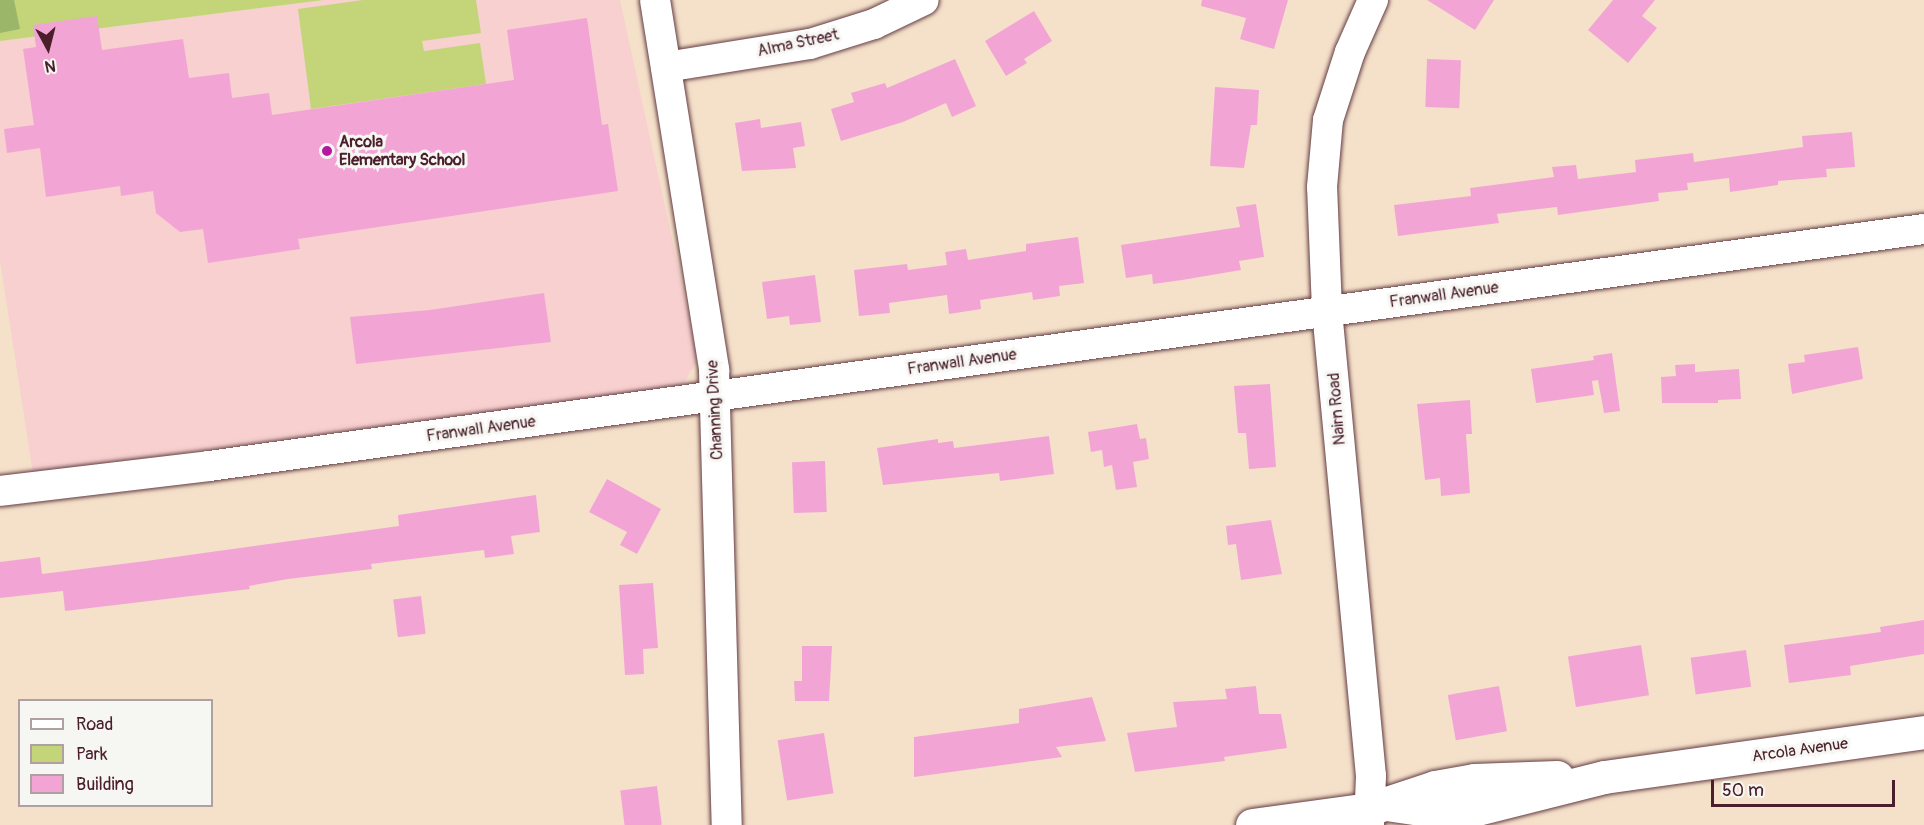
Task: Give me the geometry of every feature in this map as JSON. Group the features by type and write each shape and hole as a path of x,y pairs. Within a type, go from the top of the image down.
{"street":[{"name":"Channing Drive","path":"655,0 710,327 716,396 727,825"},
{"name":"Alma Street","path":"666,67 810,44 874,24 924,0"},
{"name":"Nairn Road","path":"1373,0 1350,52 1328,120 1322,187 1328,310 1375,813"},
{"name":"Franwall Avenue","path":"0,491 209,466 1924,229"},
{"name":"Arcola Avenue","path":"1252,825 1375,813 1477,809 1604,777 1924,732"}],"shaded area":[{"name":"Arcola Elementary School","path":"324,0 620,0 698,358 683,385 33,473 0,261 0,41"}],"green space":[{"path":"0,0 324,0 0,41"},
{"path":"0,0 14,0 20,29 0,33"},
{"path":"363,0 476,0 481,33 422,41 424,51 480,43 486,84 311,109 298,9"}],"building":[{"path":"1202,0 1288,0 1274,49 1240,39 1246,18 1201,6"},
{"path":"1427,0 1494,0 1475,30"},
{"path":"1613,0 1655,0 1642,16 1657,28 1628,63 1588,30"},
{"path":"1034,11 1052,41 1024,59 1027,63 1006,76 985,41"},
{"name":"Arcola Elementary School","path":"97,16 102,50 183,39 189,78 229,73 232,98 269,93 272,115 514,80 507,30 587,18 602,125 608,124 618,191 298,239 300,249 208,263 203,229 180,232 156,213 153,191 121,196 120,186 46,197 40,148 7,153 4,129 34,125 23,49 36,47 33,25"},
{"path":"955,59 976,106 952,117 946,103 903,122 841,141 831,109 854,102 851,93 885,83 887,88"},
{"path":"1427,59 1461,60 1459,108 1425,107"},
{"path":"1215,87 1259,90 1257,125 1251,125 1244,168 1210,166"},
{"path":"760,119 761,128 801,122 805,146 793,148 796,168 742,171 735,123"},
{"path":"1852,132 1855,167 1826,169 1827,177 1778,181 1778,185 1730,192 1729,178 1687,183 1688,190 1658,193 1659,201 1558,215 1557,207 1497,214 1499,223 1398,236 1394,205 1471,196 1470,188 1554,177 1552,167 1576,165 1578,179 1636,172 1635,160 1693,153 1694,162 1803,147 1802,136"},
{"path":"1256,204 1264,257 1239,261 1241,270 1182,280 1153,284 1152,274 1126,278 1121,245 1240,227 1236,207"},
{"path":"1078,237 1084,283 1059,286 1060,296 1033,300 1032,292 980,300 981,309 949,314 947,295 889,303 890,313 859,316 854,270 907,264 908,270 947,265 945,252 966,249 968,260 1026,251 1026,244"},
{"path":"815,275 821,322 790,325 789,316 767,319 762,282"},
{"path":"544,293 551,342 356,364 350,317 430,310"},
{"path":"1858,347 1863,379 1792,394 1788,364 1805,362 1804,355"},
{"path":"1612,353 1620,411 1604,413 1598,380 1592,381 1594,395 1536,403 1531,369 1594,360 1593,356"},
{"path":"1695,364 1695,372 1739,369 1741,399 1718,400 1718,403 1662,403 1661,377 1676,376 1675,365"},
{"path":"1270,384 1276,467 1249,469 1246,433 1238,433 1234,386"},
{"path":"1470,400 1472,434 1466,434 1470,493 1441,496 1440,478 1425,480 1417,404"},
{"path":"1137,424 1140,439 1146,438 1149,459 1133,462 1137,487 1116,490 1112,465 1104,467 1102,450 1091,452 1088,432"},
{"path":"1049,436 1054,474 1000,481 999,473 883,485 877,448 938,439 938,443 953,441 954,448"},
{"path":"825,461 827,512 794,513 792,462"},
{"path":"607,479 661,509 637,554 620,545 627,532 589,512"},
{"path":"536,495 540,532 511,536 514,554 485,558 484,550 371,564 372,569 288,579 249,586 250,589 65,611 63,591 0,598 0,562 40,557 42,574 146,561 399,526 398,515"},
{"path":"1271,520 1282,574 1241,580 1236,544 1228,545 1226,526"},
{"path":"653,583 658,648 643,649 644,674 625,675 619,585"},
{"path":"421,596 426,634 398,637 393,599"},
{"path":"1924,620 1924,654 1850,666 1851,675 1789,683 1784,645 1881,632 1880,627"},
{"path":"1641,645 1649,695 1576,707 1568,657"},
{"path":"802,646 832,646 829,701 795,701 794,681 802,681"},
{"path":"1746,650 1751,687 1696,694 1691,658"},
{"path":"1256,686 1259,714 1281,714 1287,748 1224,757 1225,761 1135,772 1127,733 1177,727 1173,702 1227,699 1225,689"},
{"path":"1499,686 1507,731 1456,740 1448,695"},
{"path":"1092,697 1106,741 1056,747 1062,757 914,777 914,737 1019,723 1019,709"},
{"path":"824,733 834,793 787,801 778,740"},
{"path":"657,786 662,825 625,825 620,791"}],"place":[{"name":"Arcola Elementary School","path":"327,151"}]}
